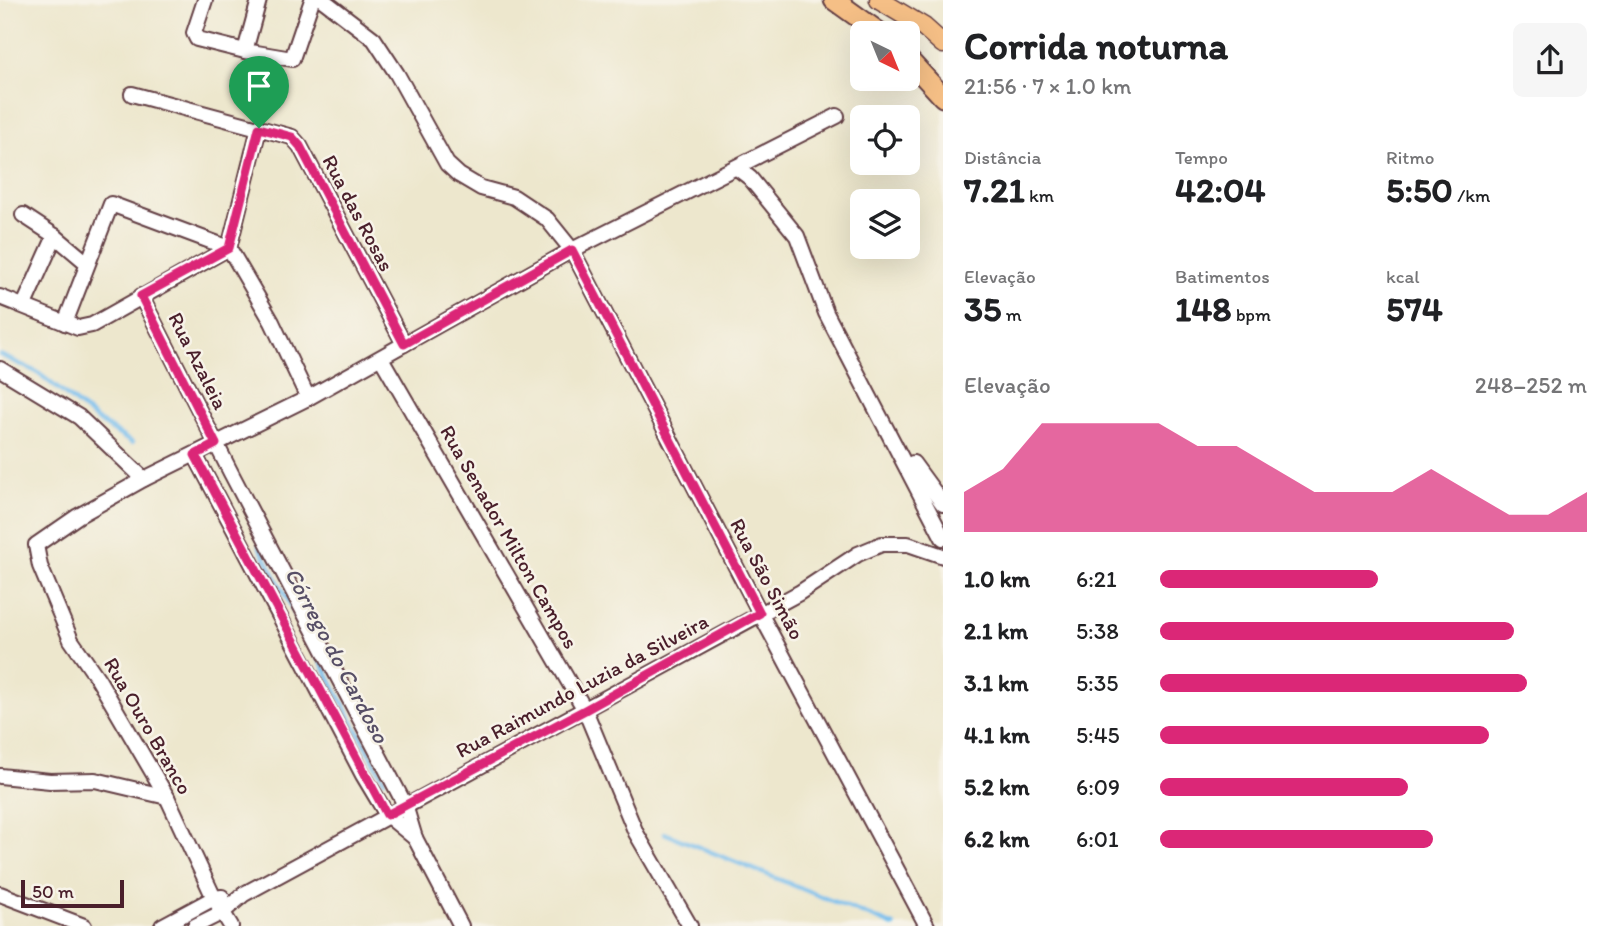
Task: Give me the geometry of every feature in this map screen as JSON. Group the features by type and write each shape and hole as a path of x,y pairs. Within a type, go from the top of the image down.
{"highway":[{"path":"834,0 863,21"},
{"path":"920,73 943,97"}],"main road":[{"path":"879,0 924,26 943,44"}],"street":[{"path":"205,0 194,33 195,38 245,51 292,59 312,0"},
{"path":"245,51 259,0"},
{"name":"Rua São Simão","path":"323,0 374,39 397,74 446,164 481,188 514,197 547,219 572,250 760,613 928,926"},
{"name":"Rua das Rosas","path":"132,94 292,137 300,146 404,344"},
{"path":"0,369 79,417 144,479 308,398 572,250 837,116"},
{"path":"0,297 78,328 92,325 229,248 259,128"},
{"path":"737,168 750,178 797,236 826,313 943,538"},
{"path":"65,323 111,204 229,248 272,322 308,398"},
{"path":"23,215 55,236 88,263"},
{"path":"24,305 55,236"},
{"name":"Rua Azaleia","path":"141,296 405,805 415,838"},
{"name":"Rua Senador Milton Campos","path":"381,358 585,710 636,833 690,926"},
{"path":"883,423 943,504"},
{"path":"195,455 387,815 415,838 461,926"},
{"name":"Rua Ouro Branco","path":"144,479 78,516 36,545 40,566 71,639 98,678 167,797 214,898 231,926"},
{"name":"Rua Raimundo Luzia da Silveira","path":"195,926 223,912 244,894 405,805 799,593 858,554 882,544 908,544 943,556"},
{"path":"0,776 95,780 167,797"},
{"path":"0,894 84,926"},
{"name":"Rua Raimundo Luzia da Silveira","path":"214,898 244,894"},
{"path":"162,926 214,898"}],"waterway":[{"name":"Córrego do Cardoso","path":"0,355 37,372 97,420 132,443"},
{"name":"Córrego do Cardoso","path":"259,546 384,780"},
{"name":"Córrego do Cardoso","path":"664,833 894,926"}],"route":[{"path":"259,128 292,137 300,146 404,344 572,250 760,613 387,815 363,775 195,455 216,444 141,296 229,248 259,128"}]}
